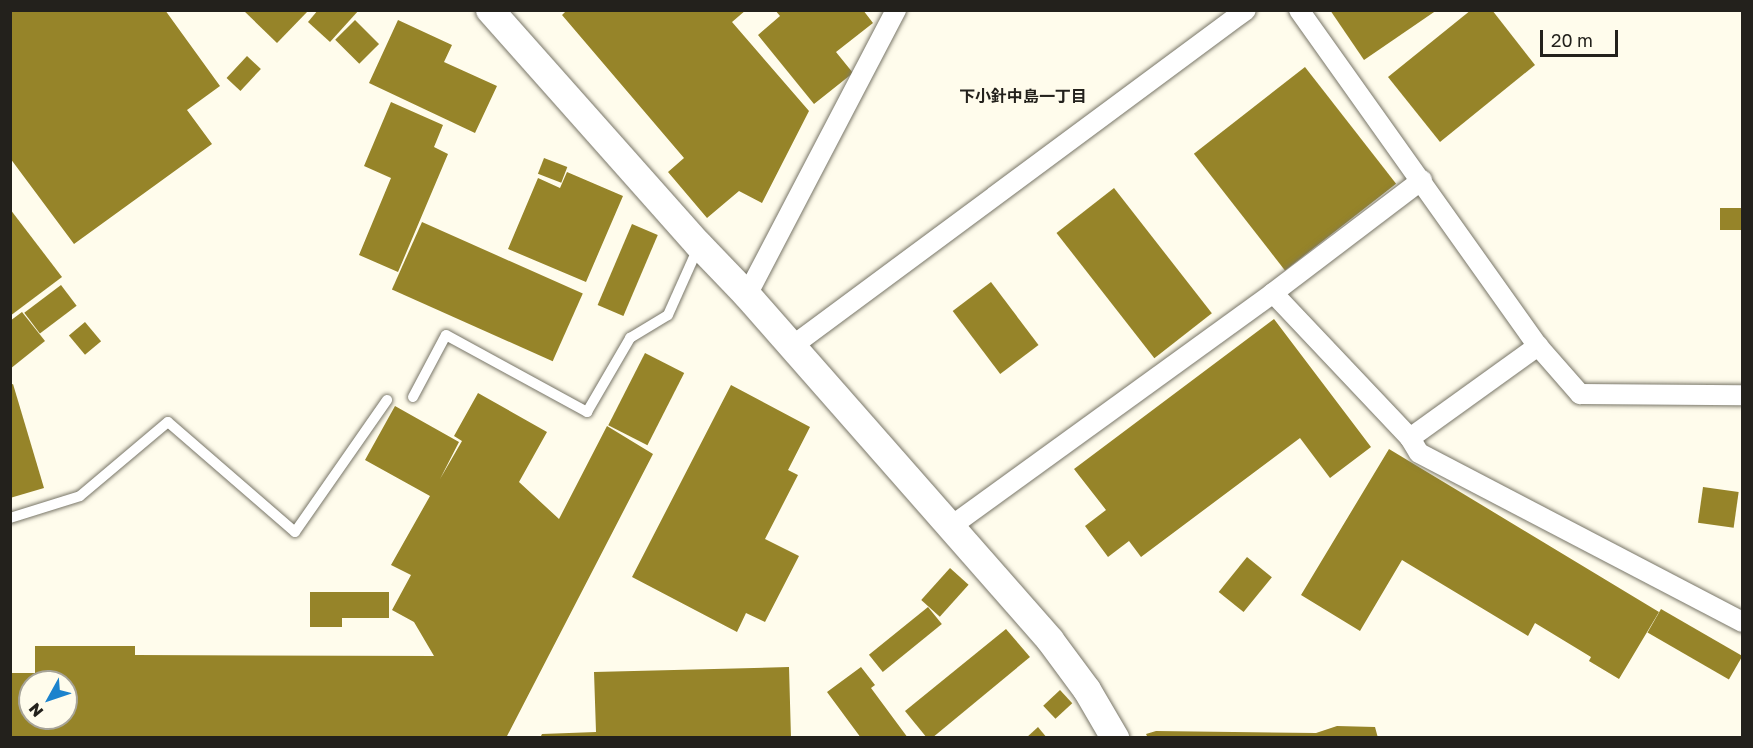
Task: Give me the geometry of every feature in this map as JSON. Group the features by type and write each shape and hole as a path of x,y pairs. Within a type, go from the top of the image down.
{"street":[{"path":"490,10 699,245 747,295 1050,640 1087,690 1115,738"},
{"path":"747,295 896,10"},
{"path":"791,347 1246,10"},
{"path":"1299,10 1538,346 1580,394 1743,395"},
{"path":"950,527 1273,292 1422,180"},
{"path":"1273,292 1410,438 1419,453 1743,622"},
{"path":"1410,438 1538,346"}],"lane":[{"path":"413,398 446,335 587,412 630,338 668,315 699,245"},
{"path":"10,518 80,496 168,422 295,532 387,400"}],"building":[{"path":"10,10 165,10 220,86 187,110 212,144 74,244 10,158"},
{"path":"243,10 309,10 277,43"},
{"path":"318,10 359,10 330,42 308,22"},
{"path":"567,10 746,10 732,22 809,111 762,203 739,191 707,218 668,172 684,158 562,15"},
{"path":"775,10 863,10 873,23 836,52 853,73 814,104 758,35 780,16"},
{"path":"1330,10 1437,10 1364,60"},
{"path":"1471,10 1492,10 1535,65 1440,142 1388,77"},
{"path":"355,20 379,44 359,64 335,40"},
{"path":"398,20 452,45 444,62 497,86 475,133 369,83"},
{"path":"247,56 261,69 240,91 227,78"},
{"path":"1305,67 1396,184 1285,270 1194,154"},
{"path":"391,102 443,125 434,147 448,154 398,272 359,255 391,178 364,166"},
{"path":"544,158 567,167 561,183 538,174"},
{"path":"567,172 623,196 586,282 508,249 538,178 560,188"},
{"path":"1114,188 1212,313 1154,358 1056,233"},
{"path":"1720,208 1742,208 1742,230 1720,230"},
{"path":"10,209 62,277 10,316"},
{"path":"422,222 583,294 553,361 392,290"},
{"path":"632,224 658,235 623,316 598,305"},
{"path":"991,282 1039,345 1000,374 953,311"},
{"path":"61,285 77,306 40,333 24,313"},
{"path":"22,312 45,341 10,369 10,321"},
{"path":"1274,319 1371,447 1330,478 1300,438 1141,557 1129,541 1108,557 1085,526 1106,510 1074,469"},
{"path":"85,322 101,341 85,355 69,335"},
{"path":"645,353 684,373 647,445 608,425"},
{"path":"13,384 44,488 10,498 10,385"},
{"path":"731,385 810,427 788,470 798,475 765,539 799,556 765,622 746,613 737,632 632,577"},
{"path":"478,393 547,432 519,482 559,519 607,426 653,454 506,738 10,738 10,673 18,673 18,730 78,730 78,670 35,670 35,646 135,646 135,655 434,656 414,622 392,610 411,575 391,565 430,496 365,460 395,406 459,442 440,479 462,441 454,436"},
{"path":"1389,449 1659,612 1619,679 1589,661 1591,657 1535,623 1528,636 1402,560 1360,631 1301,595"},
{"path":"1703,487 1739,492 1734,528 1698,523"},
{"path":"1247,557 1272,577 1244,612 1219,592"},
{"path":"950,568 969,585 940,617 921,600"},
{"path":"310,592 389,592 389,618 342,618 342,627 310,627"},
{"path":"928,607 942,624 883,672 869,655"},
{"path":"1661,609 1742,656 1729,679 1648,632"},
{"path":"1006,629 1030,657 932,738 927,738 905,711"},
{"path":"789,667 791,738 540,738 542,734 596,732 594,672"},
{"path":"861,667 875,685 871,688 908,738 861,738 827,692"},
{"path":"1060,690 1072,703 1055,719 1043,706"},
{"path":"1337,726 1375,727 1378,738 1148,738 1146,734 1156,731 1316,733"},
{"path":"1038,727 1047,738 1026,738"}],"district":[{"name":"下小針中島一丁目","path":"1023,96"}]}
